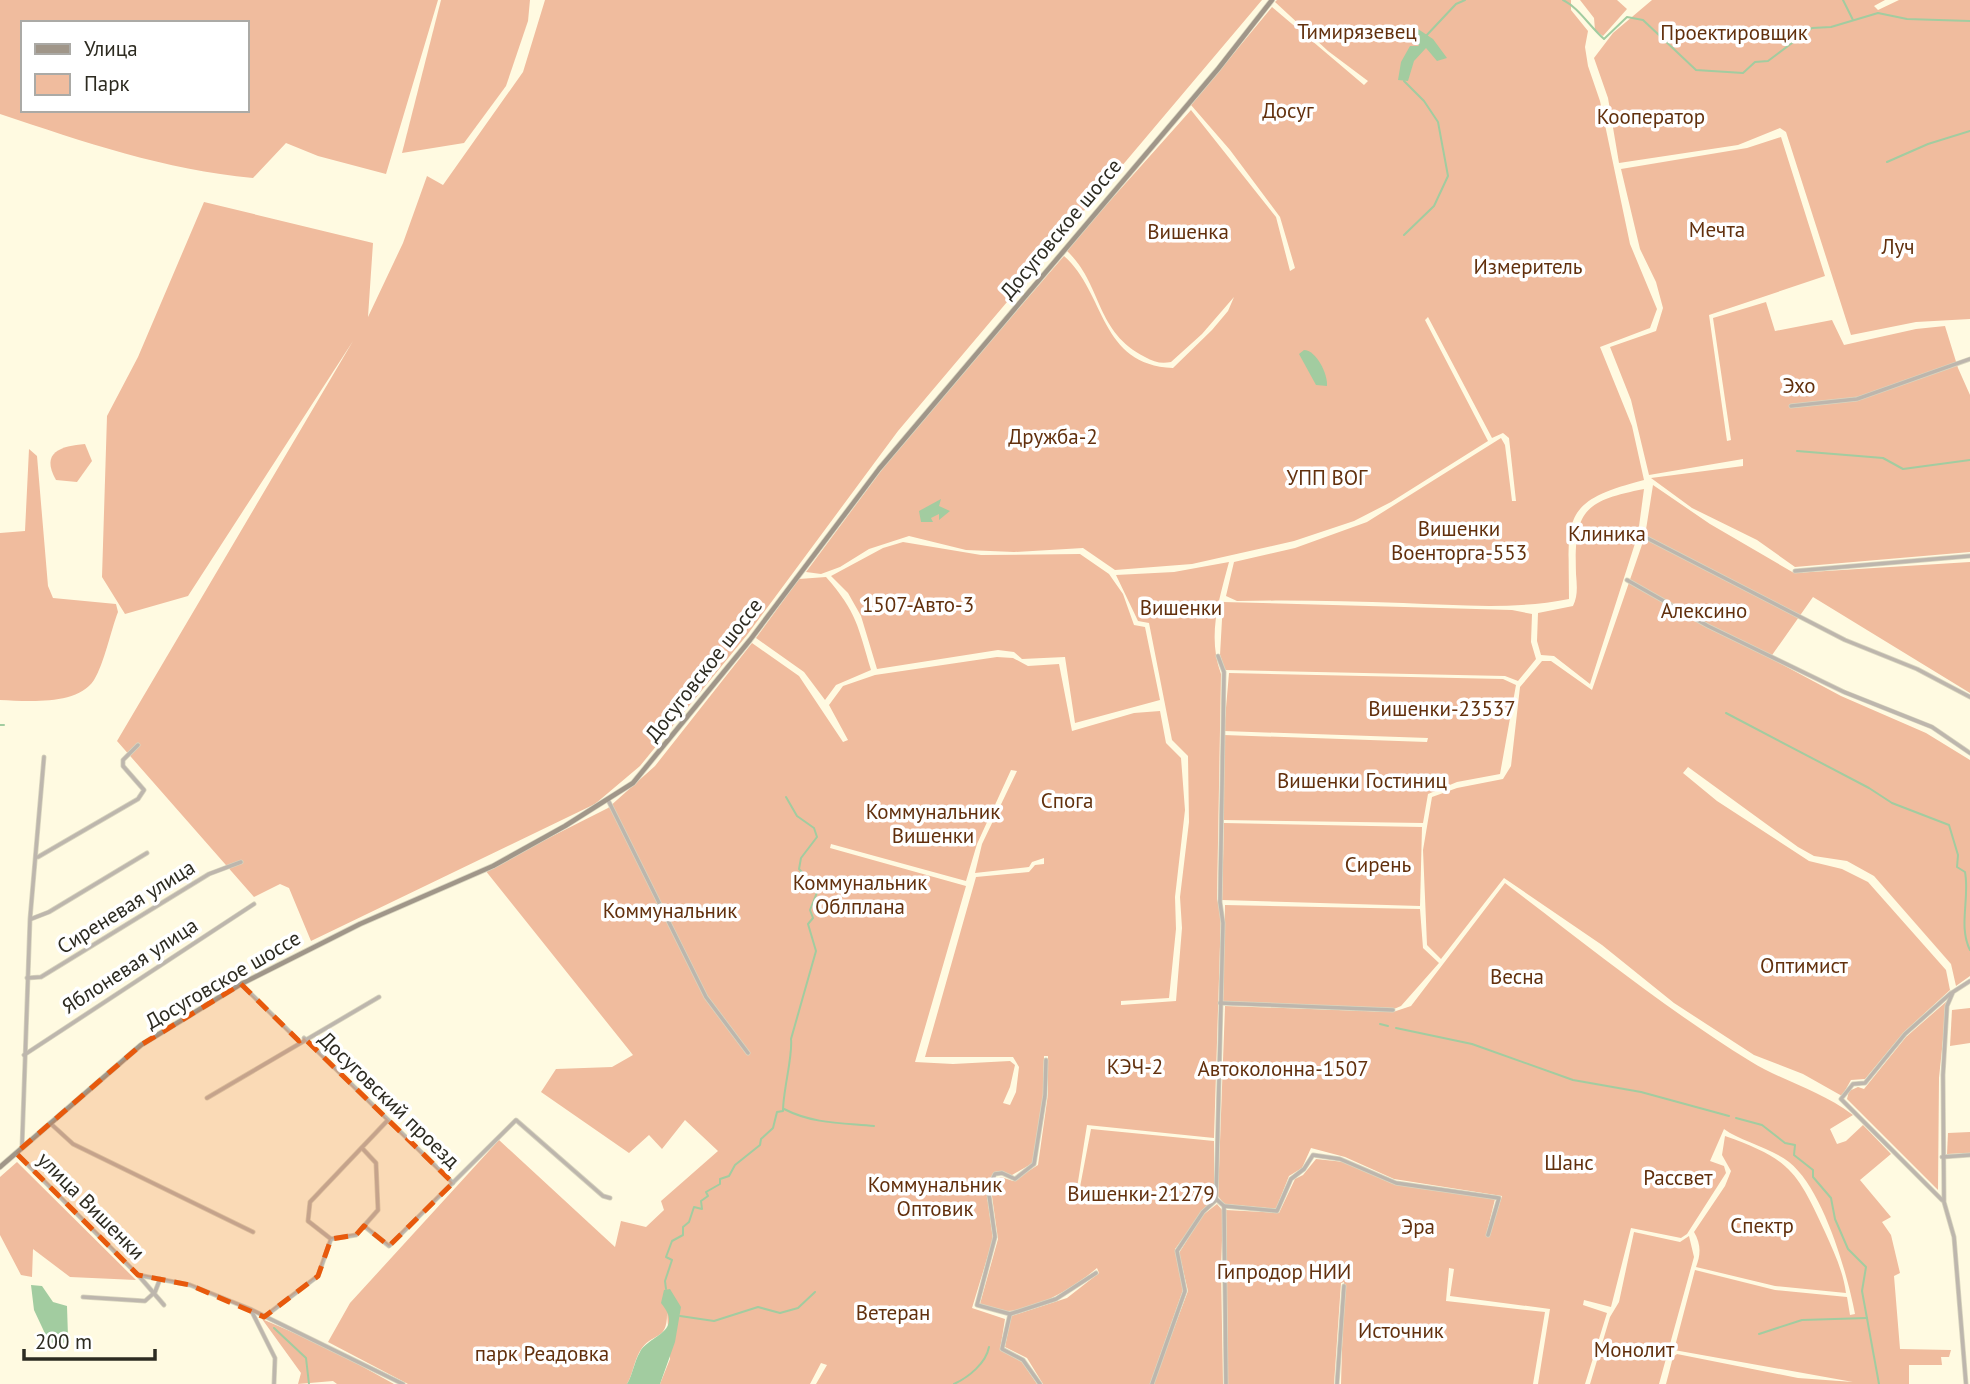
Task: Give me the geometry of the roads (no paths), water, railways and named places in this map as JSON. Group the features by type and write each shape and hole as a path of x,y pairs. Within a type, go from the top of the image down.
{"main road":[{"name":"Досуговское шоссе","path":"0,1167 141,1045 241,984 339,934 493,866 633,783 654,760 879,469 1218,69 1272,0"}],"street":[{"path":"1791,406 1857,399 1970,359"},
{"path":"1642,535 1845,640 1917,669 1970,697"},
{"path":"1796,571 1970,556"},
{"path":"1627,580 1708,626 1844,692 1932,727 1970,753"},
{"path":"1152,1384 1185,1291 1177,1251 1203,1212 1216,1199 1224,672 1218,656"},
{"path":"38,857 138,799 144,790 122,765 123,760 138,745"},
{"path":"22,1147 30,919 38,857 44,757"},
{"path":"608,800 706,997 748,1053"},
{"path":"30,919 49,912 147,853"},
{"name":"Сиреневая улица","path":"27,978 41,977 209,874 241,862"},
{"name":"Яблоневая улица","path":"24,1055 254,904"},
{"path":"1944,1202 1841,1099 1853,1084 1865,1083 1905,1034 1953,992 1970,981"},
{"name":"Досуговский проезд","path":"241,984 453,1184"},
{"path":"1953,992 1947,1019 1942,1157 1944,1202 1954,1237 1966,1384"},
{"path":"207,1098 379,997"},
{"path":"1220,1003 1394,1010"},
{"path":"1046,1059 1045,1095 1034,1164 1015,1179 1002,1173 995,1174 988,1188 995,1237 977,1305 1010,1314 1056,1300 1096,1273"},
{"path":"362,1148 376,1163 378,1210 356,1235 331,1239 308,1221 310,1202 388,1120"},
{"path":"364,1226 390,1246 516,1120 603,1196 610,1198"},
{"path":"50,1123 73,1144 253,1232"},
{"name":"улица Вишенки","path":"16,1153 138,1275 190,1285 250,1308 403,1384"},
{"path":"1216,1199 1224,1206 1277,1211 1291,1179 1304,1169 1314,1155 1340,1159 1396,1182 1499,1198 1488,1235"},
{"path":"1942,1157 1968,1156 1970,1161"},
{"path":"1224,1206 1226,1384"},
{"path":"264,1317 318,1276 331,1239"},
{"path":"138,1275 164,1305"},
{"path":"83,1297 145,1301 154,1293 160,1279"},
{"path":"1337,1384 1343,1286"},
{"path":"250,1308 275,1358 274,1384"},
{"path":"1010,1314 1002,1349 1023,1360 1040,1384"}],"waterway":[{"path":"1425,37 1456,4 1465,0"},
{"path":"1563,0 1574,7 1604,39 1627,17 1643,20 1696,70 1743,73 1755,62 1768,61 1812,28 1831,27 1878,13 1907,19 1970,21"},
{"path":"1843,0 1853,20"},
{"path":"1404,81 1424,101 1438,122 1448,176 1434,206 1404,235"},
{"path":"1887,162 1928,144 1970,131"},
{"path":"1797,451 1883,458 1903,469 1970,460"},
{"path":"1726,713 1869,788 1892,803 1949,825 1958,855 1957,867 1965,872 1964,922 1970,950"},
{"path":"666,1289 665,1281 672,1260 666,1257 672,1241 683,1235 683,1227 689,1222 694,1207 702,1209 701,1201 708,1196 706,1192 720,1184 720,1179 729,1176 735,1165 760,1145 761,1139 773,1128 777,1112 783,1111 791,1039 816,951 808,924 813,918 810,910 818,890 799,869 801,858 817,837 814,828 797,816 786,797"},
{"path":"1380,1024 1388,1026"},
{"path":"1396,1028 1472,1044 1573,1080 1641,1092 1729,1116"},
{"path":"784,1109 817,1120 874,1126"},
{"path":"1736,1118 1762,1125 1785,1143 1795,1145 1794,1155 1813,1170 1813,1177 1831,1198 1835,1219 1848,1249 1866,1267 1862,1291 1879,1384"},
{"path":"680,1316 714,1321 758,1307 780,1313 798,1308 815,1292"},
{"path":"1759,1334 1802,1320 1867,1318"},
{"path":"274,1328 306,1358 309,1384"},
{"path":"954,1384 976,1369 989,1347"}],"park label":[{"name":"Тимирязевец","path":"1357,32"},
{"name":"Проектировщик","path":"1734,33"},
{"name":"Досуг","path":"1288,111"},
{"name":"Кооператор","path":"1651,117"},
{"name":"Мечта","path":"1717,230"},
{"name":"Вишенка","path":"1188,232"},
{"name":"Луч","path":"1898,247"},
{"name":"Измеритель","path":"1528,267"},
{"name":"Эхо","path":"1799,386"},
{"name":"Дружба-2","path":"1053,437"},
{"name":"УПП ВОГ","path":"1327,478"},
{"name":"Клиника","path":"1607,534"},
{"name":"Вишенки Военторга-553","path":"1459,541"},
{"name":"1507-Авто-3","path":"918,605"},
{"name":"Вишенки","path":"1181,608"},
{"name":"Алексино","path":"1704,611"},
{"name":"Вишенки-23537","path":"1442,709"},
{"name":"Вишенки Гостиниц","path":"1362,781"},
{"name":"Спога","path":"1067,801"},
{"name":"Коммунальник Вишенки","path":"933,824"},
{"name":"Сирень","path":"1378,865"},
{"name":"Коммунальник Облплана","path":"860,895"},
{"name":"Коммунальник","path":"670,911"},
{"name":"Оптимист","path":"1804,966"},
{"name":"Весна","path":"1517,977"},
{"name":"КЭЧ-2","path":"1135,1067"},
{"name":"Автоколонна-1507","path":"1283,1069"},
{"name":"Шанс","path":"1569,1163"},
{"name":"Рассвет","path":"1678,1178"},
{"name":"Вишенки-21279","path":"1141,1194"},
{"name":"Коммунальник Оптовик","path":"935,1197"},
{"name":"Спектр","path":"1762,1226"},
{"name":"Эра","path":"1418,1227"},
{"name":"Гипродор НИИ","path":"1284,1272"},
{"name":"Ветеран","path":"893,1313"},
{"name":"Источник","path":"1401,1331"},
{"name":"Монолит","path":"1634,1350"},
{"name":"парк Реадовка","path":"542,1354"}]}
